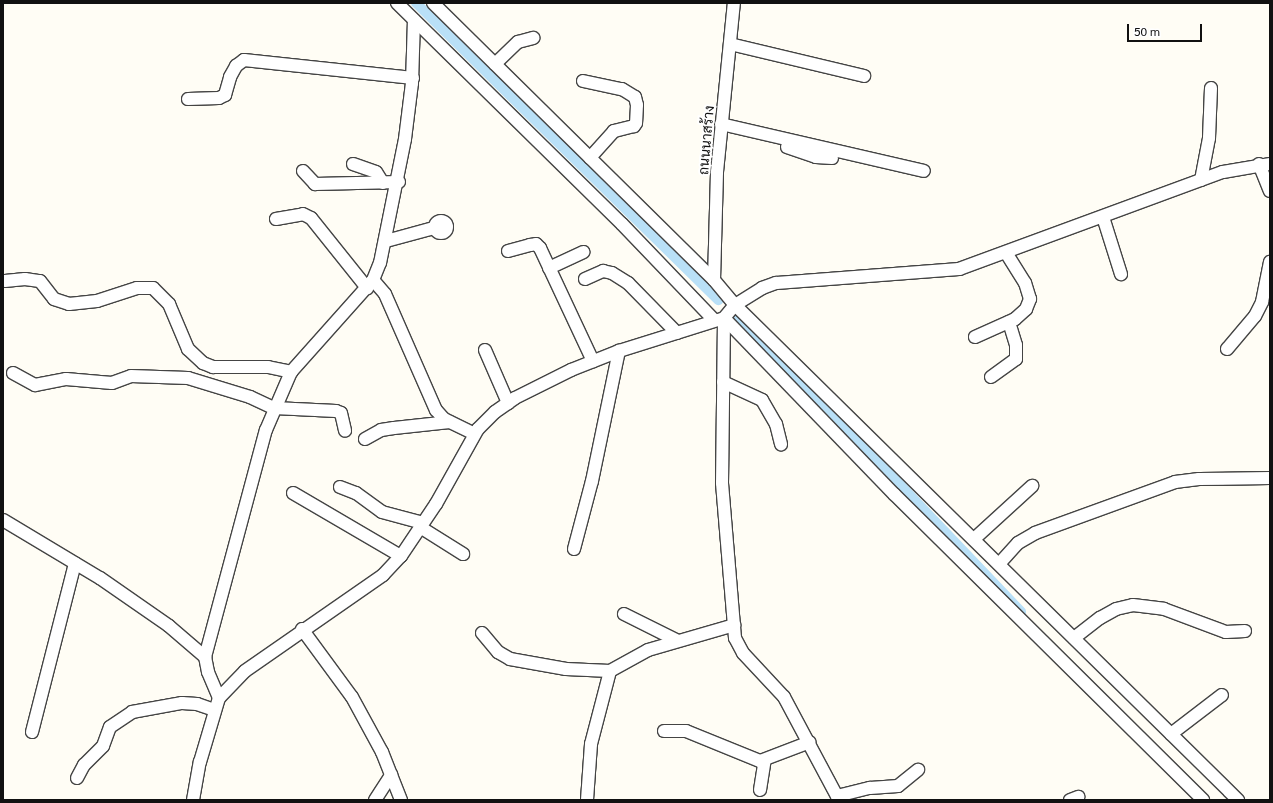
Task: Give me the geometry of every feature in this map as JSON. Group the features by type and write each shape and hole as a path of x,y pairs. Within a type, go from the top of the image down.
{"street":[{"path":"397,3 719,319 1204,800"},
{"path":"433,3 714,280 735,306 974,539 1238,800"},
{"name":"ถนนนาสร้าง","path":"714,280 716,172 734,3"},
{"path":"218,698 208,672 205,657 257,458 274,408 291,372 370,284 386,241 399,182 413,78 414,20"},
{"path":"495,64 518,42 533,38"},
{"path":"730,44 864,76"},
{"path":"188,99 219,98 225,94 230,77 236,66 244,60 413,78"},
{"path":"583,81 622,89 635,97 637,105 636,123 634,126 614,131 590,158"},
{"path":"1201,180 1209,138 1211,88"},
{"path":"721,124 924,171"},
{"path":"767,135 781,145 807,155 832,158"},
{"path":"353,164 376,172 383,183"},
{"path":"193,800 218,698 245,671 302,629 383,574 401,556 422,525 475,434 495,412 508,403 593,361 619,351 719,319 762,288 776,283 959,269 1223,172 1264,164 1270,191"},
{"path":"304,171 315,184 399,182"},
{"path":"276,219 304,214 311,218 370,284 385,294 428,395 436,410 450,422 475,434"},
{"path":"1103,217 1121,274"},
{"path":"386,241 434,228"},
{"path":"508,251 536,244 593,361"},
{"path":"549,268 583,252"},
{"path":"975,337 1009,322 1026,309 1030,299 1025,283 1006,253"},
{"path":"1227,349 1255,316 1262,302 1270,262"},
{"path":"585,279 603,271 612,273 628,284 677,333"},
{"path":"5,281 25,279 40,281 47,287 54,298 69,304 97,301 137,288 153,288 169,304 188,349 203,363 213,367 268,367 291,372"},
{"path":"719,319 723,382 722,483 735,638 743,653 784,697 810,742 838,798 870,788 898,786 918,770"},
{"path":"991,377 1016,359 1016,345 1009,322"},
{"path":"485,350 508,403"},
{"path":"574,549 592,481 619,351"},
{"path":"13,373 35,385 66,379 112,383 131,376 188,378 250,397 274,408 336,411 341,413 345,431"},
{"path":"723,382 762,400 776,424 781,444"},
{"path":"366,439 382,430 450,422"},
{"path":"999,564 1018,543 1035,534 1175,482 1199,479 1270,478"},
{"path":"974,539 984,532 1032,486"},
{"path":"340,487 356,493 382,512 422,525 463,554"},
{"path":"293,493 401,556"},
{"path":"3,520 75,563 169,626 205,657"},
{"path":"32,732 75,563"},
{"path":"1074,638 1100,618 1116,609 1133,605 1164,609 1226,632 1245,631"},
{"path":"624,614 676,640"},
{"path":"482,633 498,652 510,660 566,669 610,671 648,650 676,640 734,625"},
{"path":"302,629 352,697 382,752 401,800"},
{"path":"587,800 591,744 610,671"},
{"path":"1171,734 1222,695"},
{"path":"77,778 84,766 102,746 110,727 132,712 182,702 214,710"},
{"path":"664,731 686,731 754,760 765,760 810,742"},
{"path":"760,790 765,760"},
{"path":"375,800 391,775"}],"waterway":[{"path":"416,3 718,300"},
{"path":"737,318 828,409 1021,612"}]}
